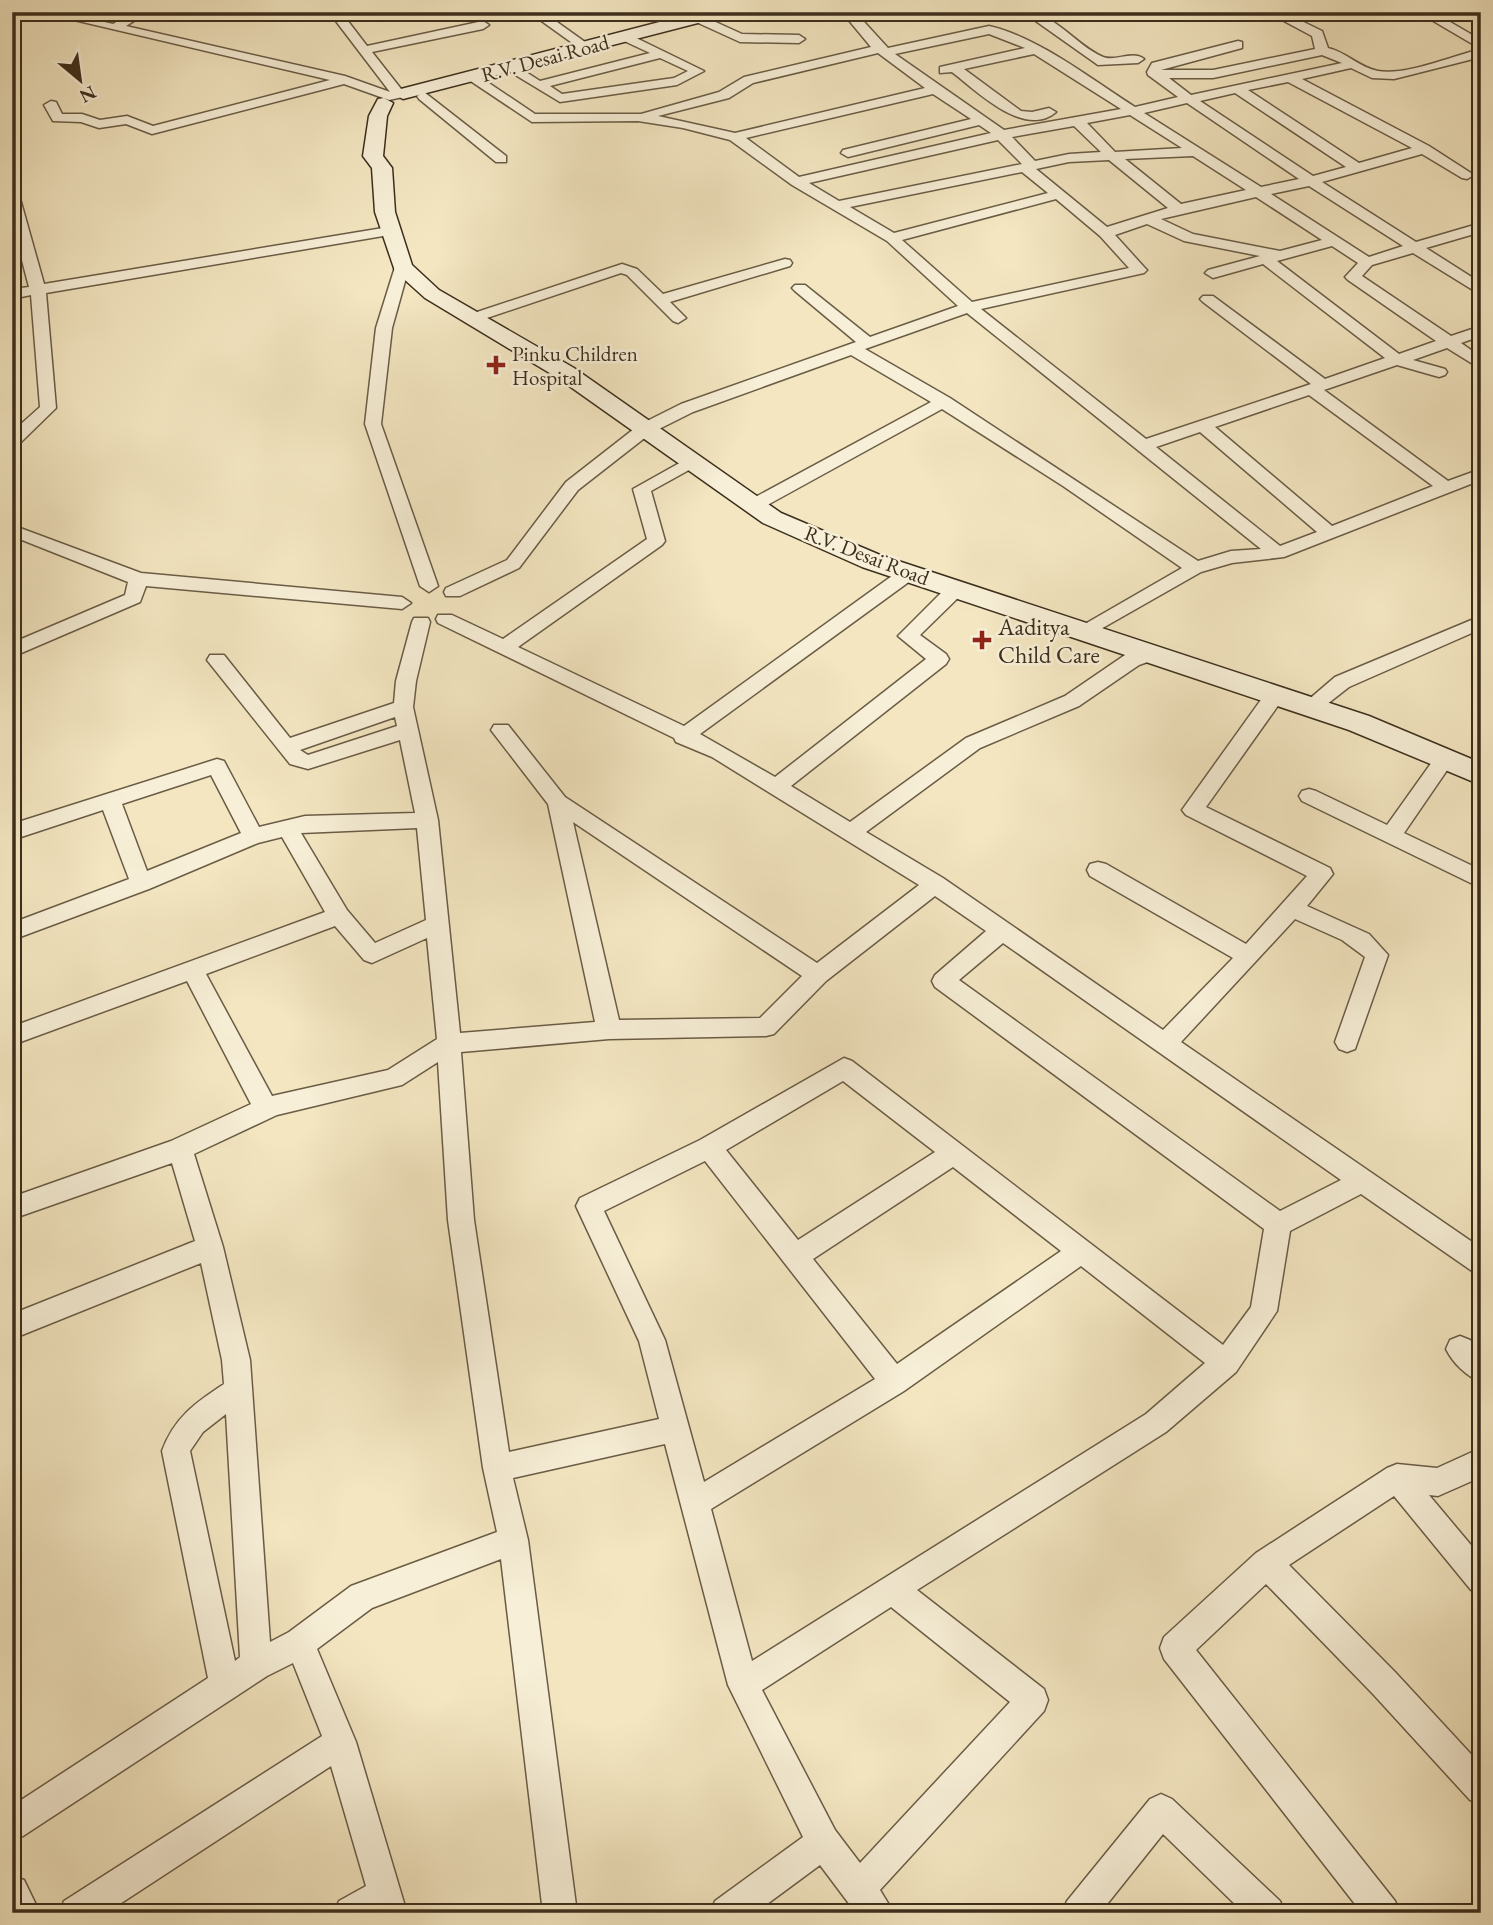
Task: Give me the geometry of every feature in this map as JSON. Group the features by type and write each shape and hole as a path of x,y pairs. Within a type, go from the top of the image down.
{"street":[{"path":"46,12 345,80 401,101 501,159"},
{"path":"114,28 142,12"},
{"path":"335,12 401,101"},
{"path":"534,12 586,47"},
{"path":"653,12 674,25"},
{"name":"R.V. Desai Road","path":"719,12 453,83 401,101 378,116 373,156 389,160 389,231 402,267 432,294 566,373 772,518 871,561 1359,723 1481,775"},
{"path":"453,592 513,564 572,486 645,429 687,408 969,307 1139,270 1105,233 1056,195 1001,135 933,90 861,31 850,14 867,12"},
{"path":"1029,12 1102,62 1138,59"},
{"path":"1273,12 1318,34 1321,37 1322,51"},
{"path":"1424,12 1481,45"},
{"path":"698,18 740,38 799,39"},
{"path":"364,50 483,25"},
{"path":"638,117 724,95 749,80 989,30 1034,50 1107,100 1133,111 1367,262"},
{"path":"510,68 560,98 677,81 698,71 626,37"},
{"path":"1238,45 1153,69 1189,99 1481,290"},
{"path":"915,76 1034,50"},
{"path":"1156,74 1213,74 1322,51 1336,54 1372,74 1389,76 1481,53"},
{"path":"539,85 660,54"},
{"path":"954,68 1021,115 1133,111 1353,64"},
{"path":"1289,77 1467,175"},
{"path":"472,78 532,118 638,117 683,124 735,138 775,164 797,183 892,239 969,307 1278,553"},
{"path":"51,105 58,118 82,118 99,124 127,120 152,130 345,80"},
{"path":"1236,88 1356,167"},
{"path":"735,138 933,90"},
{"path":"797,183 1001,135 1075,114"},
{"path":"1075,114 1112,156 1178,209"},
{"path":"848,153 979,121"},
{"path":"1105,233 1178,209 1311,181 1424,149"},
{"path":"835,206 1069,158 1193,152"},
{"path":"12,195 38,290 48,408 12,441"},
{"path":"892,239 1056,195"},
{"path":"1149,219 1189,238 1272,257 1396,360 1439,372"},
{"path":"1481,227 1367,262 1353,277 1481,364"},
{"path":"12,294 389,231"},
{"path":"1213,273 1333,241"},
{"path":"660,300 785,264"},
{"path":"402,267 384,328 373,424 429,586"},
{"path":"473,318 615,269 632,272 678,318"},
{"path":"800,288 861,346 1067,478 1195,568"},
{"path":"1208,299 1444,486"},
{"path":"1143,446 1481,331"},
{"path":"754,505 944,401"},
{"path":"1203,426 1328,532"},
{"path":"505,647 656,541 642,489 692,461"},
{"path":"1085,632 1195,568 1231,557 1278,553 1444,486 1477,480"},
{"path":"12,530 138,579 402,603"},
{"path":"683,737 910,572"},
{"path":"12,651 133,598 138,579"},
{"path":"560,1913 513,1540 497,1468 461,1220 449,1043 427,820 405,719 406,681 433,620 457,609 458,597 447,588 429,586 411,592 402,603 404,615 433,620 505,647 683,737 719,752 935,884 1481,1263"},
{"path":"775,788 939,659 908,636 956,589"},
{"path":"1310,707 1342,682 1481,622"},
{"path":"850,833 973,743 1072,701 1132,660 1149,654"},
{"path":"217,660 297,759 308,762 405,719"},
{"path":"1164,1044 1250,956 1322,874 1193,810 1275,695"},
{"path":"501,730 558,802 818,975"},
{"path":"1392,835 1444,761"},
{"path":"12,832 217,766 253,836"},
{"path":"1309,796 1481,880"},
{"path":"110,801 141,883"},
{"path":"558,802 609,1030"},
{"path":"12,932 141,883 253,836 305,824 427,820"},
{"path":"287,828 339,916 372,954 437,925"},
{"path":"1098,870 1250,956"},
{"path":"12,1208 180,1149 272,1106 394,1078 449,1043 609,1030 766,1027 818,975 935,884"},
{"path":"1291,908 1359,939 1377,955 1347,1042"},
{"path":"12,1027 15,1035 339,916"},
{"path":"1002,930 943,981 1278,1224"},
{"path":"192,971 266,1109"},
{"path":"892,1589 1033,1700 867,1901 823,1842 743,1685 652,1340 589,1206 709,1147 844,1068 1226,1363"},
{"path":"709,1147 894,1382"},
{"path":"180,1149 210,1247 236,1360 256,1665"},
{"path":"795,1256 954,1153"},
{"path":"1278,1224 1362,1181"},
{"path":"743,1685 1156,1423 1226,1363 1264,1311 1278,1224"},
{"path":"12,1328 210,1247"},
{"path":"695,1503 894,1382 1082,1251"},
{"path":"1460,1349 1481,1369"},
{"path":"225,1686 176,1451 180,1437 190,1424 239,1389"},
{"path":"497,1468 677,1428"},
{"path":"1383,1913 1175,1648 1266,1563 1397,1478 1438,1482 1481,1462"},
{"path":"1397,1478 1481,1580"},
{"path":"12,1825 256,1665 300,1643 362,1597 513,1540"},
{"path":"1266,1563 1384,1683 1481,1789"},
{"path":"300,1643 340,1742 387,1903 351,1913"},
{"path":"76,1913 340,1742"},
{"path":"1079,1913 1161,1810 1268,1913"},
{"path":"727,1913 823,1842"},
{"path":"12,1892 23,1913"}],"place":[{"name":"Pinku Children Hospital","path":"496,365"},
{"name":"Aaditya Child Care","path":"982,640"}]}
